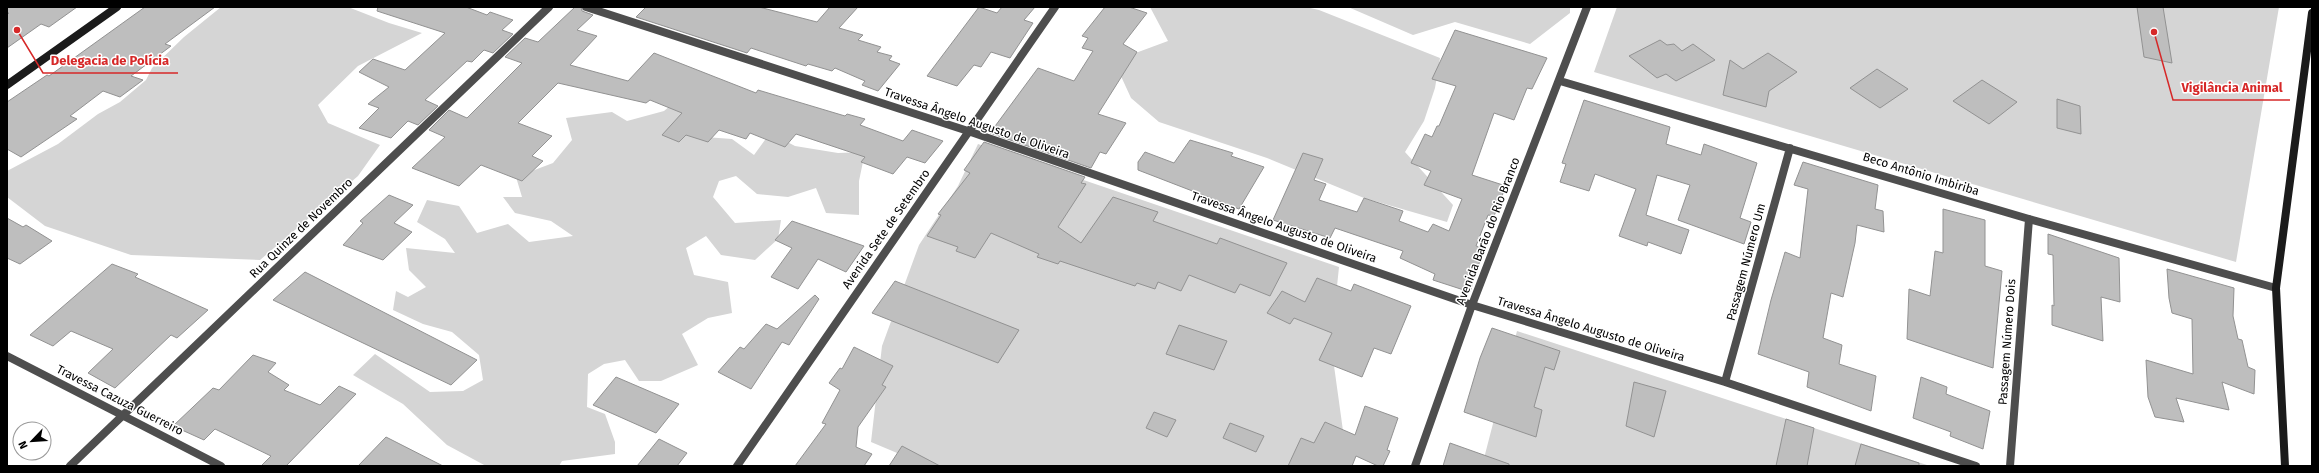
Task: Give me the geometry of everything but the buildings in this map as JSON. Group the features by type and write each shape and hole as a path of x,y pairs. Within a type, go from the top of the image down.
{"street":[{"path":"7,85 117,7"},
{"name":"Rua Quinze de Novembro","path":"70,466 549,7"},
{"name":"Travessa Ângelo Augusto de Oliveira","path":"586,7 968,131 1472,305 1725,382 1976,466"},
{"name":"Avenida Sete de Setembro","path":"738,466 1055,7"},
{"name":"Avenida Barão do Rio Branco","path":"1415,466 1472,305 1560,81 1587,7"},
{"path":"2285,466 2276,288 2312,13"},
{"name":"Beco Antônio Imbiriba","path":"1560,81 2029,219 2276,288"},
{"name":"Passagem Número Um","path":"1725,382 1790,148"},
{"name":"Passagem Número Dois","path":"2010,466 2029,219"},
{"name":"Travessa Cazuza Guerreiro","path":"7,356 221,466"}],"shaded area":[{"path":"221,7 348,7 389,23 422,33 358,66 318,105 328,123 380,145 358,176 260,260 131,255 45,226 7,197 7,171 58,144 98,114 120,102 146,80 152,68 184,37"},
{"path":"1150,7 1306,7 1319,10 1440,58 1435,88 1424,121 1405,152 1453,205 1447,222 1364,198 1267,158 1159,122 1131,98 1114,61 1168,41"},
{"path":"1348,7 1570,7 1570,13 1530,44 1455,22 1413,35"},
{"path":"1617,7 2279,7 2236,262 1594,72"},
{"path":"683,95 705,137 732,139 754,155 770,133 795,146 838,153 865,152 859,181 859,215 826,213 816,188 788,197 757,194 736,176 719,181 713,197 735,223 781,220 778,239 755,260 721,255 706,236 686,248 694,275 728,282 732,313 708,318 682,334 698,365 661,381 639,381 625,360 604,364 588,374 587,407 605,414 615,442 615,454 562,461 559,466 486,466 447,445 403,404 353,375 375,354 430,392 463,391 483,380 479,355 452,332 423,324 393,310 396,291 408,297 426,287 409,270 406,248 455,253 445,239 417,222 427,200 459,206 477,233 508,224 529,242 573,236 551,221 515,213 503,197 522,197 516,177 553,163 572,140 566,118 612,112 627,121 664,111"},
{"path":"978,144 1339,267 1331,344 1344,438 1343,466 928,466 871,442 882,346 919,245 958,186"},
{"path":"1517,331 1930,466 1482,466"}],"place":[{"name":"Delegacia de Polícia","path":"17,30"},
{"name":"Vigilância Animal","path":"2154,32"}]}
